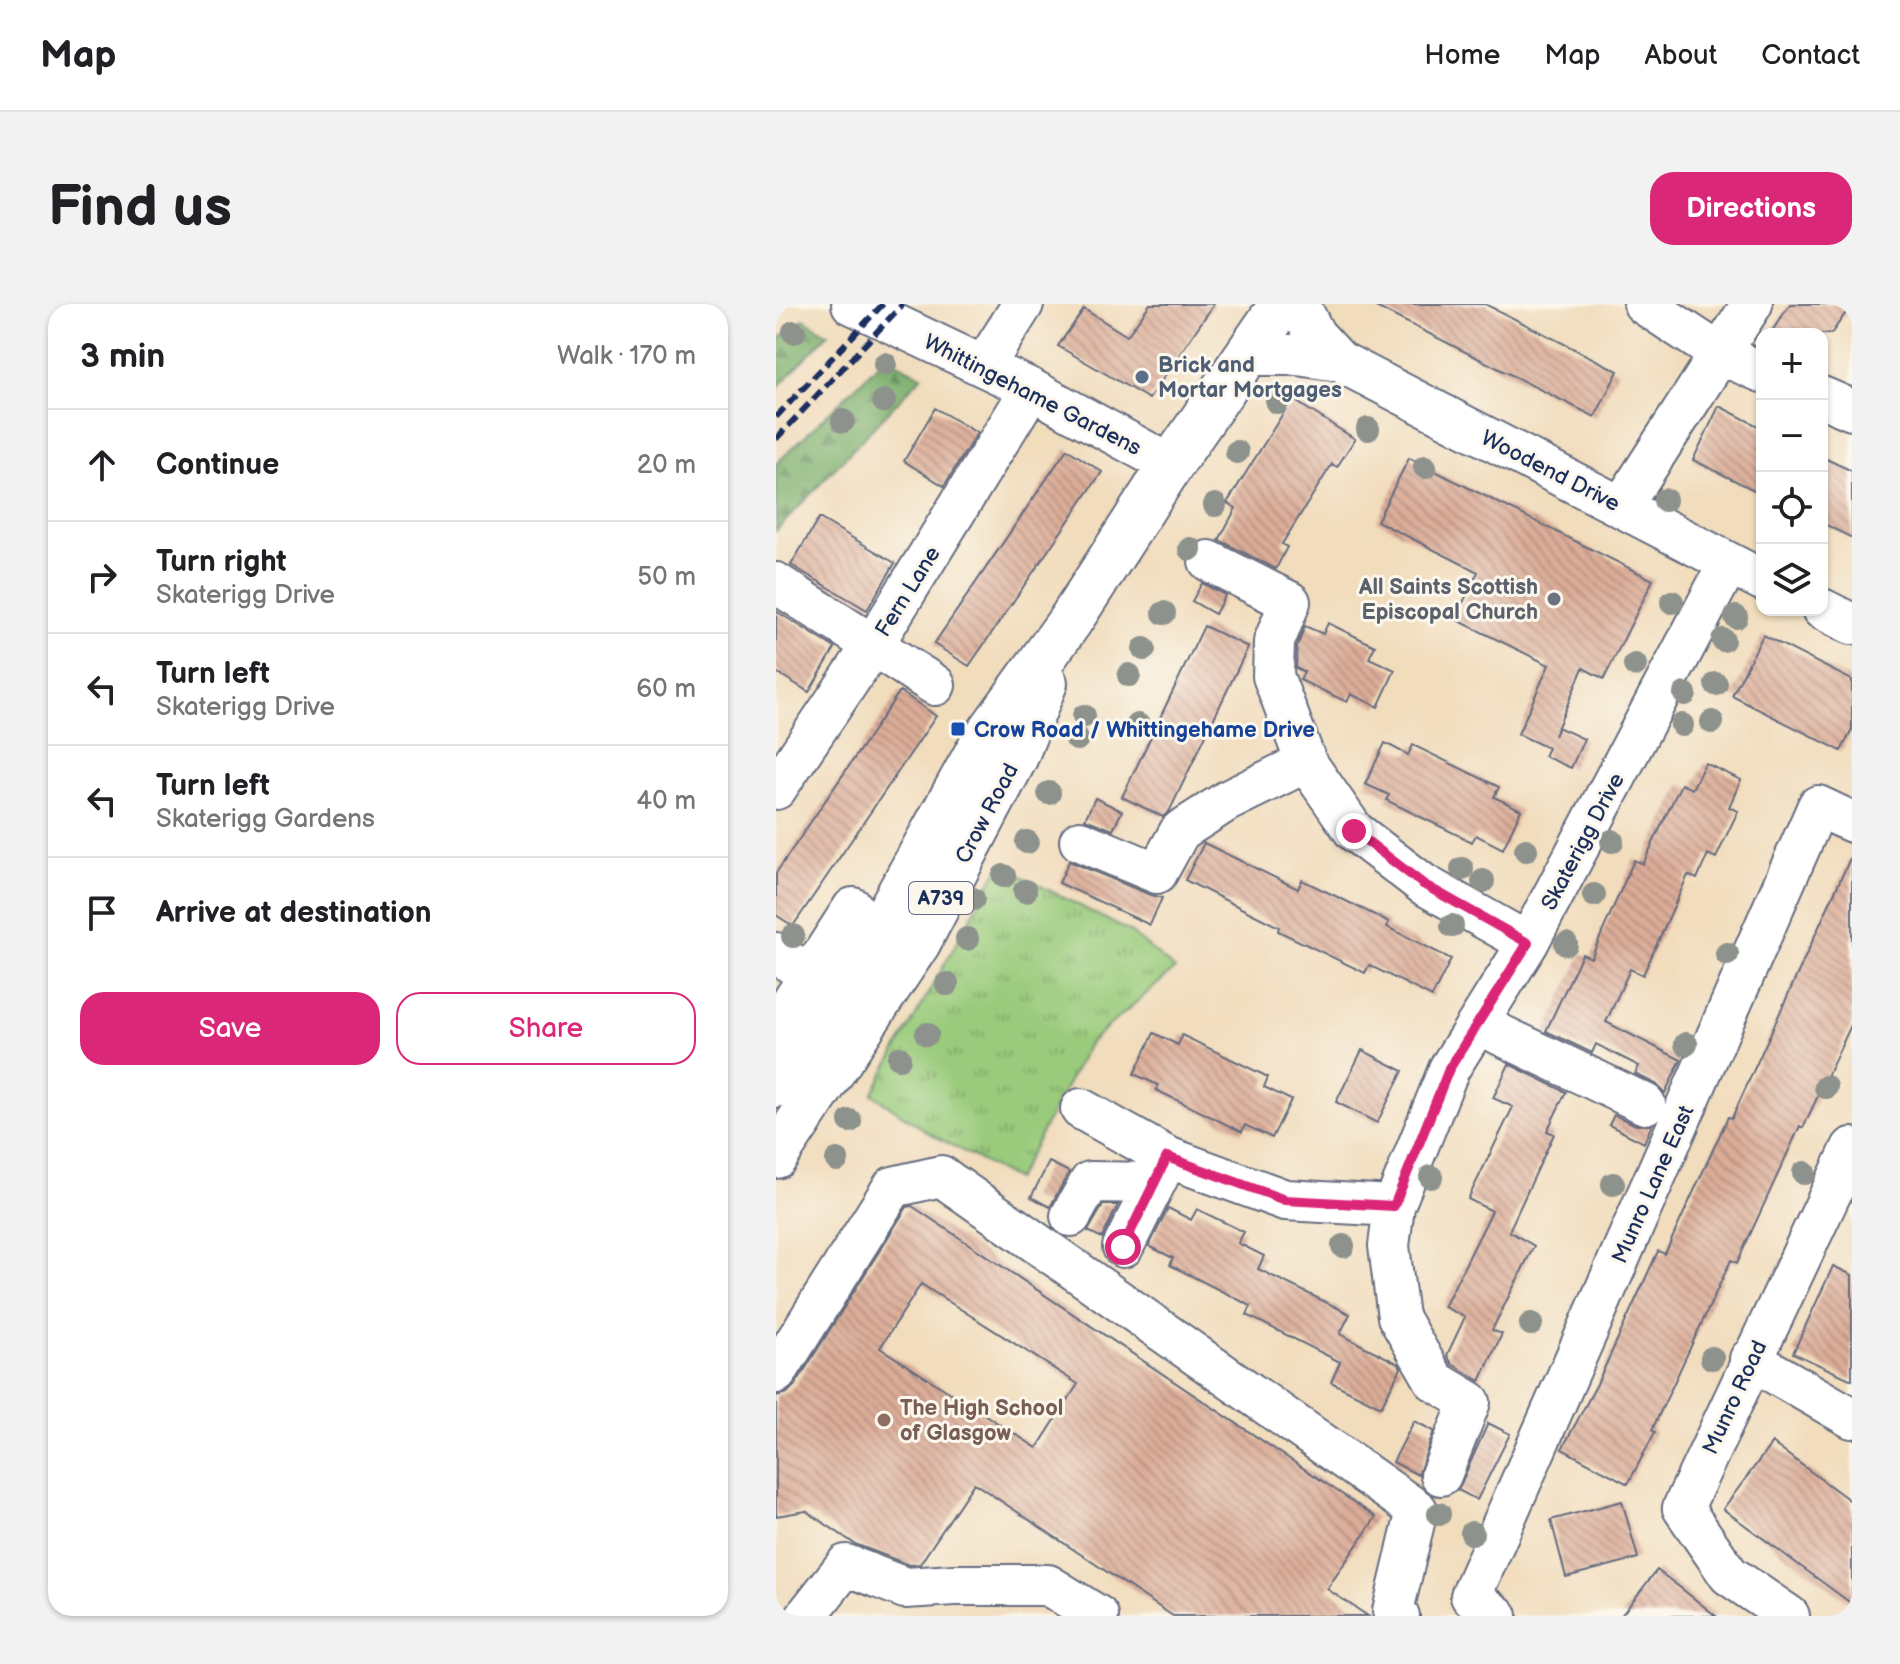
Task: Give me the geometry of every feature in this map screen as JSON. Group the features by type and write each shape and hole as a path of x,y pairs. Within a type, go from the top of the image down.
{"main road":[{"name":"Crow Road","path":"776,1085 885,919 984,740 1070,621 1171,465 1282,304"},
{"name":"Crow Road","path":"776,1156 918,943 1016,756 1070,621"}],"street":[{"name":"Whittingehame Gardens","path":"852,304 1031,389 1171,465"},
{"path":"984,366 1023,304"},
{"name":"Woodend Drive","path":"1299,304 1315,335 1339,361"},
{"path":"1644,304 1720,354 1756,369"},
{"path":"1622,506 1752,304"},
{"name":"Woodend Drive","path":"1247,355 1298,355 1339,361 1746,572"},
{"name":"Fern Lane","path":"776,789 873,645 1031,389"},
{"path":"1828,400 1852,410"},
{"path":"1209,561 1290,602 1274,642 1273,676 1306,762 1354,831 1423,884 1528,943"},
{"name":"Skaterigg Drive","path":"1441,1475 1470,1402 1435,1381 1398,1317 1389,1246 1394,1206 1449,1069 1528,943 1746,572"},
{"path":"776,583 935,685"},
{"path":"1828,612 1852,624"},
{"path":"1080,841 1157,873 1180,831 1227,801 1306,762"},
{"name":"Munro Lane East","path":"1484,1606 1818,806 1852,822"},
{"path":"776,1027 853,908"},
{"path":"776,953 811,976"},
{"path":"1478,1024 1645,1104"},
{"path":"1081,1109 1161,1170"},
{"name":"Munro Road","path":"1789,1616 1729,1575 1683,1508 1750,1359 1852,1148"},
{"path":"1071,1216 1090,1182 1161,1170 1285,1200 1394,1206"},
{"path":"1123,1247 1161,1170"},
{"path":"776,1373 893,1187 941,1176 1417,1510 1393,1611 1399,1616"},
{"path":"1750,1359 1852,1418"},
{"path":"806,1616 846,1565 905,1588 1048,1585 1098,1616"}],"green space":[{"path":"804,319 828,334 776,389 776,341"},
{"path":"886,357 922,376 776,531 776,464"},
{"path":"1000,865 1129,931 1175,969 1090,1042 1016,1180 929,1133 872,1094"}],"building":[{"path":"1150,304 1214,304 1149,399 1058,346 1084,309 1127,336"},
{"path":"1370,304 1485,304 1618,371 1595,417"},
{"path":"1790,304 1852,304 1831,334 1828,334 1828,328 1774,328"},
{"path":"1292,399 1355,439 1337,467 1332,464 1282,544 1287,547 1276,569 1219,540 1236,508 1227,503"},
{"path":"1719,406 1756,425 1756,491 1693,460"},
{"path":"935,408 977,433 944,486 904,461"},
{"path":"1067,449 1102,472 969,666 934,644"},
{"path":"1409,458 1653,580 1604,679 1583,668 1554,736 1558,727 1584,739 1571,768 1544,756 1548,748 1518,734 1549,665 1455,619 1478,572 1377,521"},
{"path":"1828,460 1852,471 1852,538 1828,526"},
{"path":"819,518 895,563 867,610 791,565"},
{"path":"1202,583 1225,595 1215,614 1192,601"},
{"path":"776,611 835,648 809,692 776,672"},
{"path":"1328,623 1375,646 1369,658 1395,670 1378,707 1351,694 1347,702 1300,680 1304,672 1296,668 1297,647 1305,626 1323,634"},
{"path":"1204,626 1248,647 1170,810 1163,817 1122,797"},
{"path":"1763,635 1852,680 1852,730 1841,751 1732,696"},
{"path":"900,691 936,716 793,926 776,915 776,873"},
{"path":"1385,743 1408,755 1413,745 1499,787 1494,797 1521,810 1503,849 1476,835 1472,842 1386,800 1389,795 1365,784"},
{"path":"1705,763 1741,780 1729,807 1738,811 1716,858 1708,854 1697,879 1688,875 1643,975 1630,969 1606,1022 1681,1060 1665,1093 1656,1084 1635,1074 1639,1066 1596,1044 1592,1053 1546,1031 1582,954 1591,958 1634,860 1643,864 1681,784 1692,789"},
{"path":"1095,798 1122,811 1113,830 1085,819"},
{"path":"1204,843 1298,889 1302,880 1389,922 1387,927 1451,959 1432,997 1369,965 1365,973 1278,931 1279,927 1185,880"},
{"path":"1852,854 1852,1023 1737,1263 1731,1260 1652,1430 1655,1432 1628,1484 1562,1449 1597,1384 1658,1251 1665,1254 1728,1117 1732,1118"},
{"path":"1069,861 1162,898 1150,925 1059,883"},
{"path":"1154,1033 1178,1045 1182,1035 1268,1077 1264,1087 1291,1100 1272,1138 1245,1125 1242,1132 1156,1090 1158,1085 1134,1074"},
{"path":"1362,1050 1403,1071 1377,1123 1336,1102"},
{"path":"1509,1064 1566,1092 1547,1131 1554,1134 1509,1231 1534,1246 1492,1330 1502,1334 1480,1381 1452,1364 1447,1355 1465,1317 1444,1307 1492,1211 1468,1199 1513,1107 1493,1098"},
{"path":"1614,1115 1636,1125 1652,1125 1644,1143 1609,1125"},
{"path":"1049,1162 1069,1172 1050,1207 1031,1197"},
{"path":"1103,1205 1118,1205 1102,1238 1088,1231"},
{"name":"The High School of Glasgow","path":"912,1206 1376,1517 1327,1589 1368,1616 1173,1616 974,1483 920,1564 909,1565 855,1544 806,1511 776,1516 776,1396 787,1393 795,1385 907,1207","holes":["921,1284 1078,1384 1037,1448 880,1348"]},
{"path":"1168,1208 1191,1220 1197,1209 1244,1232 1238,1243 1264,1256 1258,1269 1350,1314 1340,1334 1399,1364 1401,1368 1381,1407 1331,1382 1340,1362 1247,1315 1251,1306 1170,1265 1173,1258 1149,1246"},
{"path":"1833,1266 1852,1275 1852,1380 1793,1353"},
{"path":"1414,1421 1434,1431 1418,1475 1393,1462"},
{"path":"1488,1423 1510,1434 1477,1500 1458,1490"},
{"path":"1772,1443 1852,1502 1852,1604 1723,1509"},
{"path":"1622,1501 1638,1558 1566,1577 1551,1520"},
{"path":"1657,1570 1682,1589 1716,1616 1621,1616"}],"railway":[{"path":"776,417 883,304"},
{"path":"776,439 903,304"}],"place":[{"name":"Brick and Mortar Mortgages","path":"1142,377"},
{"name":"All Saints Scottish Episcopal Church","path":"1554,599"},
{"name":"Crow Road / Whittingehame Drive","path":"958,729"},
{"name":"The High School of Glasgow","path":"884,1420"}],"route":[{"path":"1123,1247 1167,1157 1285,1200 1394,1206 1449,1069 1528,943 1423,884 1354,831"}]}
